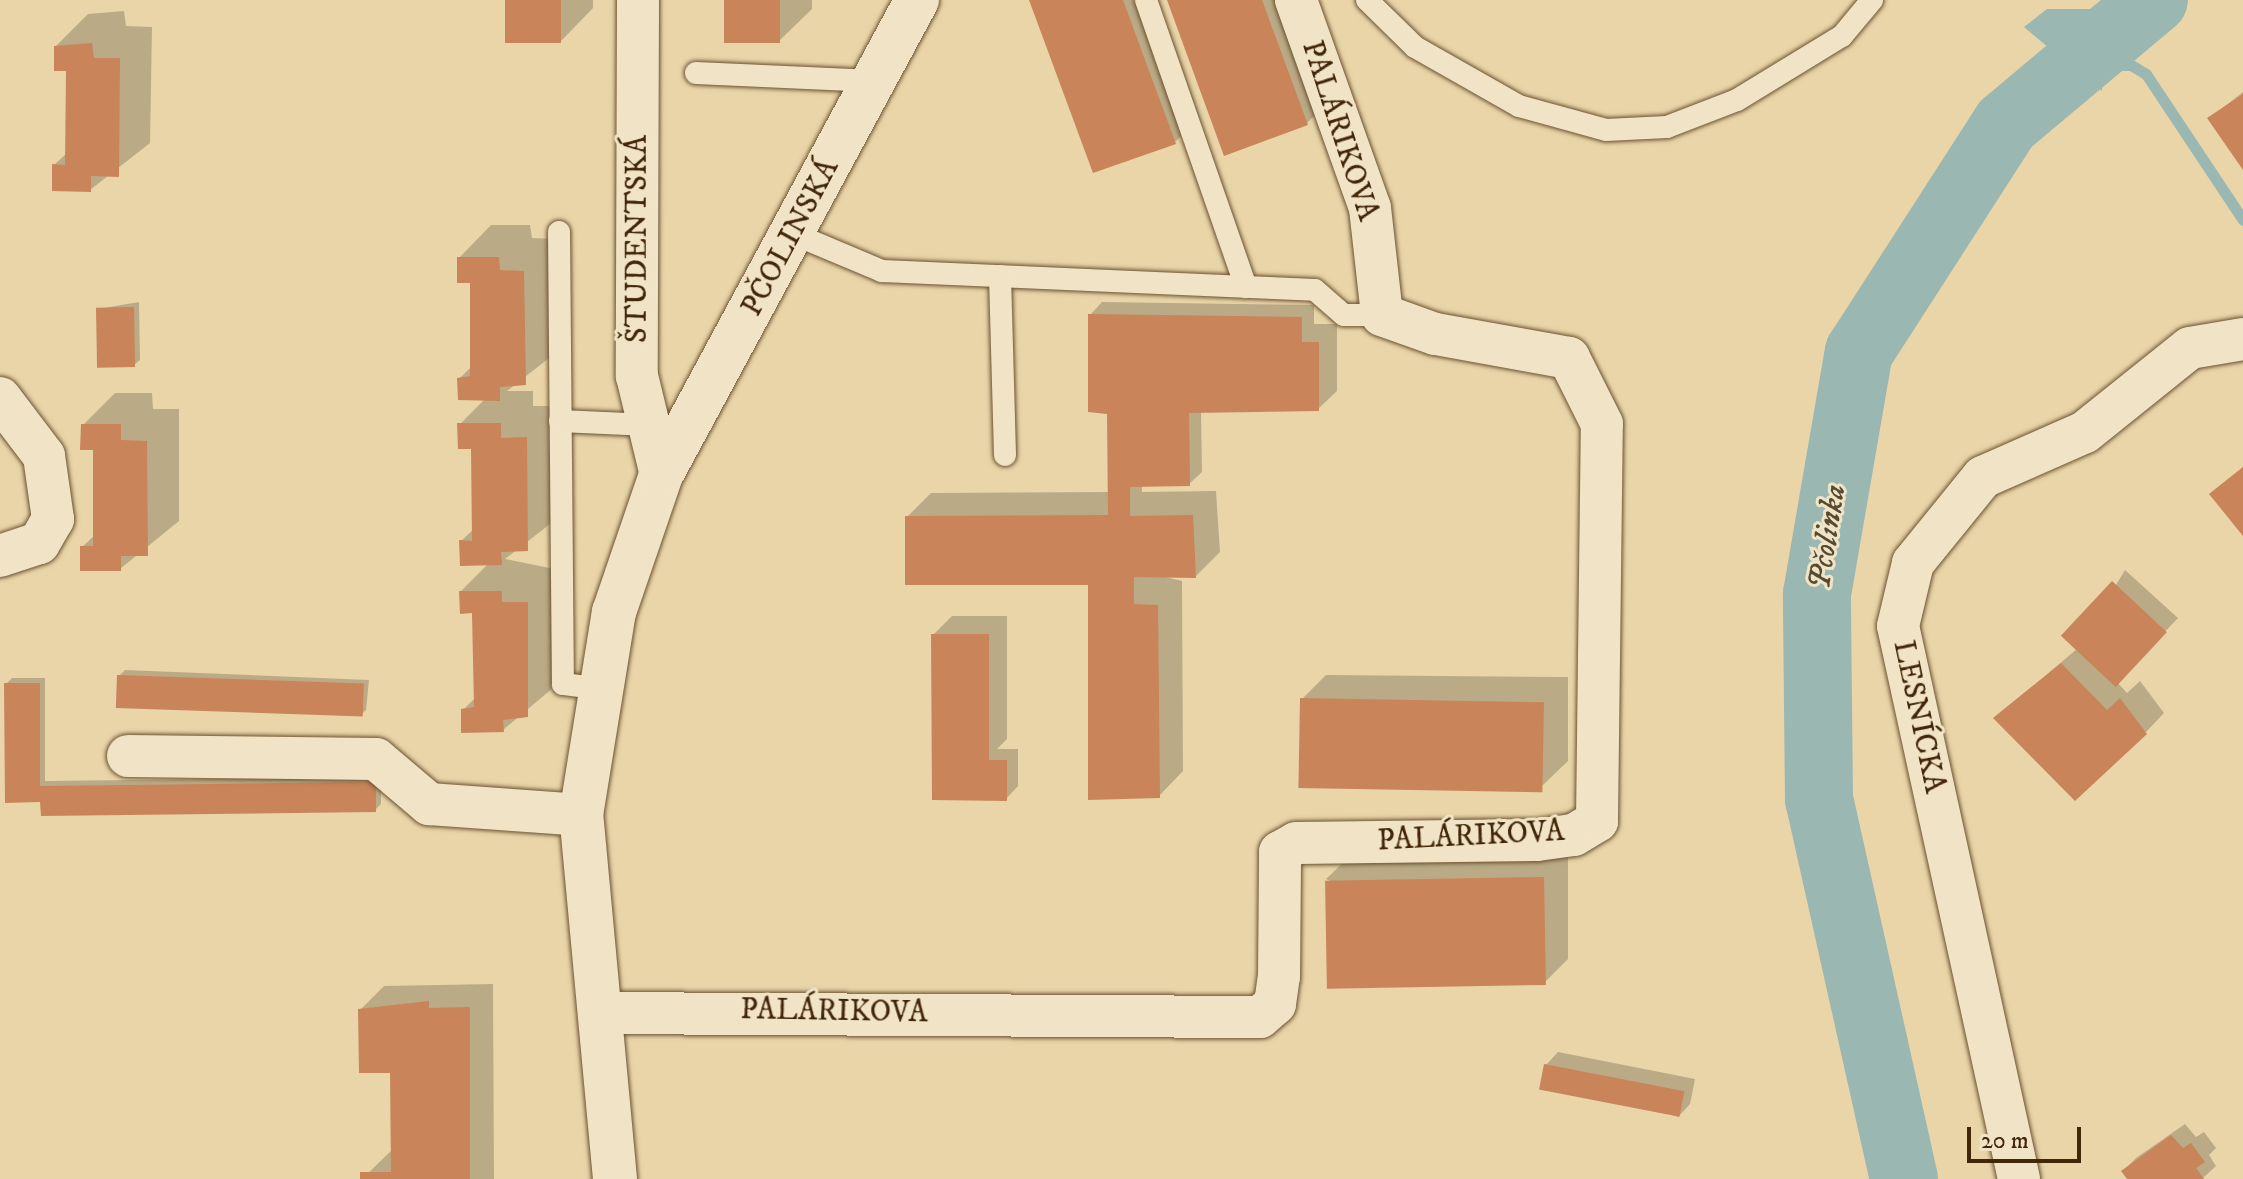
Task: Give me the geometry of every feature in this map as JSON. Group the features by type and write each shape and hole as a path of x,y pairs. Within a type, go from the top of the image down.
{"main road":[{"name":"PČOLINSKÁ","path":"615,1179 581,815 614,612 661,475 794,234 917,0"}],"street":[{"name":"ŠTUDENTSKÁ","path":"638,0 637,376 661,475"},
{"name":"PALÁRIKOVA","path":"600,1013 1260,1017 1275,1004 1279,977 1280,852 1296,843 1537,840 1574,835 1597,821 1602,424 1569,358 1435,334 1382,315 1370,208 1296,0"},
{"name":"LESNÍCKA","path":"2019,1179 1898,626 1913,563 1983,477 2085,432 2190,348 2243,339"},
{"path":"0,398 44,456 53,519 39,543 0,556"},
{"path":"128,756 376,759 429,804 581,815"}],"lane":[{"path":"1146,0 1246,287"},
{"path":"1367,0 1415,47 1519,106 1606,130 1667,127 1737,100 1842,36 1872,0"},
{"path":"696,73 874,81"},
{"path":"559,232 563,684 601,689"},
{"path":"794,234 882,271 1315,290 1344,315 1382,315"},
{"path":"1000,276 1005,455"},
{"path":"560,421 649,425"}],"water":[{"path":"2102,0 2130,0 2099,31 2102,91 2081,74 1882,291 1840,381 1820,487 1804,615 1819,819 1912,1179 1893,1179 1805,822 1789,615 1805,486 1827,378 1870,285 2049,48 2024,27 2047,9 2092,9"}],"building":[{"path":"505,0 561,0 561,43 505,43"},
{"path":"724,0 780,0 780,43 724,43"},
{"path":"1029,0 1123,0 1176,144 1093,173"},
{"path":"1167,0 1262,0 1308,125 1224,156"},
{"path":"92,43 94,58 120,58 119,177 91,176 91,192 52,191 52,164 65,165 66,71 54,71 54,46"},
{"path":"2243,94 2243,170 2207,118"},
{"path":"457,257 499,257 500,270 524,271 526,385 500,387 500,401 458,400 457,378 470,376 470,283 457,283"},
{"path":"134,307 135,367 97,368 96,308"},
{"path":"1088,314 1302,317 1302,342 1319,342 1319,411 1189,413 1190,486 1130,487 1130,516 1193,515 1196,578 1134,577 1134,604 1158,605 1160,798 1088,800 1088,585 905,585 905,516 1108,515 1107,414 1088,412"},
{"path":"457,423 501,423 501,438 527,437 528,551 501,552 502,565 460,566 459,540 472,541 471,449 458,449"},
{"path":"81,424 121,424 121,440 147,441 148,556 121,556 121,571 80,571 80,546 93,546 93,450 80,450"},
{"path":"2243,467 2243,536 2209,494"},
{"path":"2112,581 2167,632 2116,687 2061,636"},
{"path":"459,591 502,591 502,602 528,602 528,717 503,720 504,732 461,733 461,709 474,707 472,613 460,614"},
{"path":"931,634 989,634 989,760 1007,760 1007,801 932,800"},
{"path":"2061,663 2107,710 2120,698 2147,734 2075,801 1993,718"},
{"path":"117,675 364,684 363,717 116,708"},
{"path":"4,683 40,683 40,786 376,782 376,812 41,816 40,802 5,803"},
{"path":"1300,698 1544,702 1542,792 1298,788"},
{"path":"1544,877 1546,985 1327,989 1325,881"},
{"path":"429,1001 429,1008 470,1007 470,1179 360,1179 360,1172 391,1172 390,1073 359,1073 358,1009"},
{"path":"1544,1064 1684,1091 1679,1117 1539,1090"},
{"path":"2171,1135 2183,1148 2191,1143 2205,1162 2196,1168 2204,1179 2127,1179 2121,1171"}],"waterway":[{"name":"Pčolinka","path":"1904,1179 1819,800 1817,594 1859,352 2006,124 2154,0"},
{"path":"2084,54 2098,65 2131,65 2146,74 2243,220"}]}
